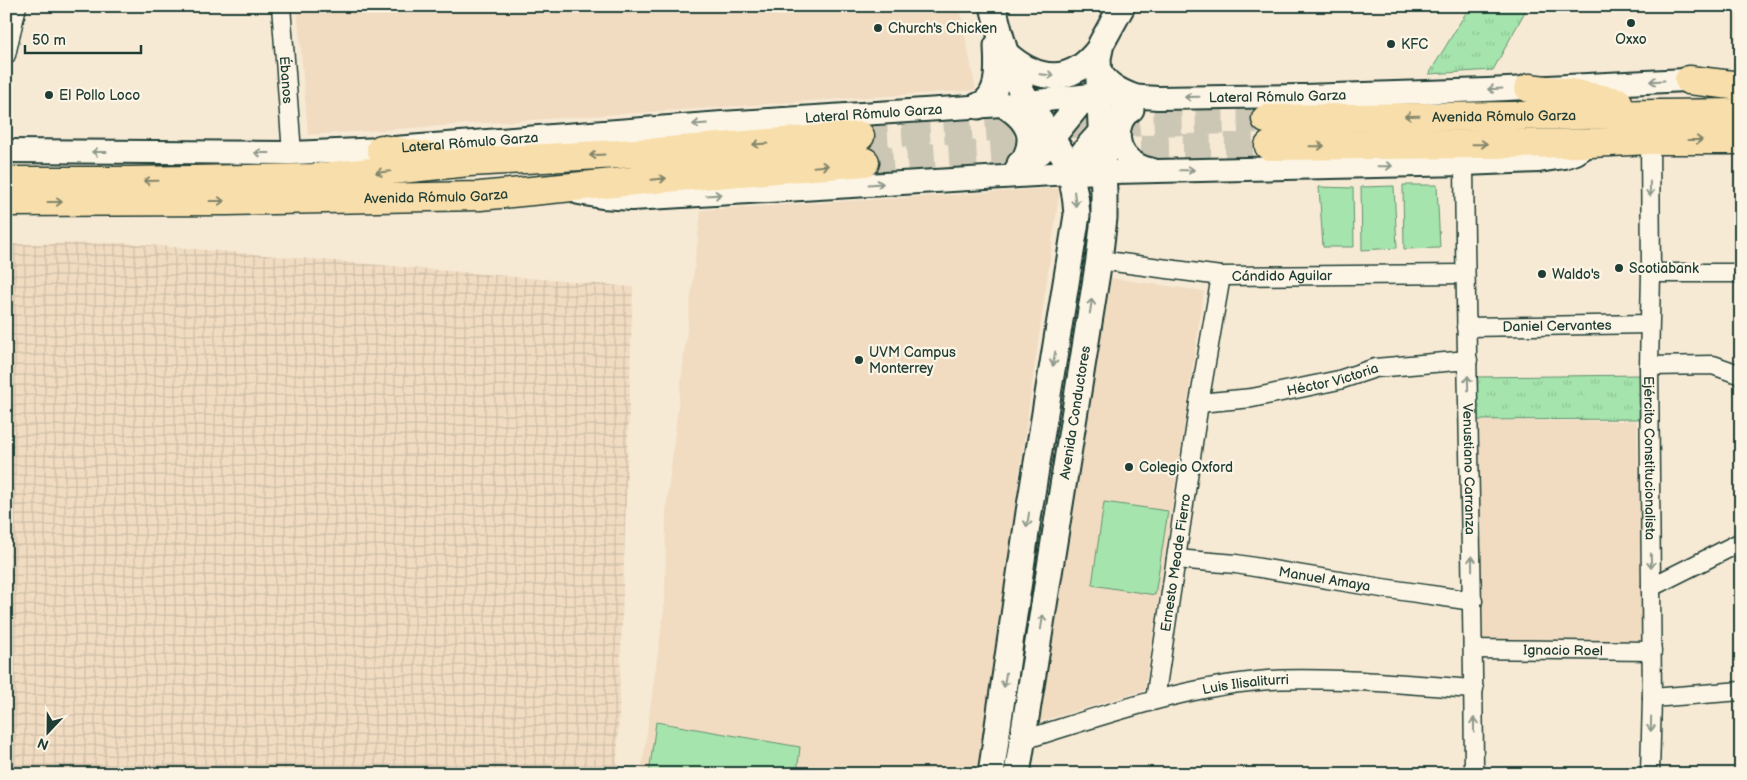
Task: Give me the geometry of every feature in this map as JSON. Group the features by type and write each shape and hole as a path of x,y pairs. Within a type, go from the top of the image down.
{"main road":[{"path":"1015,171 1041,151 1079,104 1098,71 1104,37 1122,6"},
{"path":"991,774 1029,512 1076,227 1076,203 1064,155 1028,102 1015,77 1005,53 995,12"},
{"path":"990,106 984,104 991,98 997,82 998,53 995,12"},
{"path":"1005,53 1030,71 1043,75 1056,76 1078,69 1089,61 1114,89 1132,103 1102,130 1084,151 1070,173"},
{"name":"Avenida Conductores","path":"1018,774 1104,218 1104,172 1098,71"},
{"path":"1689,80 1741,86"},
{"path":"1529,88 1570,93 1670,113"},
{"name":"Avenida Rómulo Garza","path":"1266,119 1741,113"},
{"name":"Avenida Rómulo Garza","path":"6,181 313,178 469,162 656,152 860,136"},
{"name":"Avenida Rómulo Garza","path":"1268,146 1741,140"},
{"path":"381,149 469,162"},
{"name":"Avenida Rómulo Garza","path":"6,202 228,201 480,196 665,178 865,162"}],"street":[{"path":"6,55 17,6"},
{"name":"Ébanos","path":"281,6 292,153"},
{"name":"Lateral Rómulo Garza","path":"6,151 292,153 381,149 722,123 990,106 1028,102 1098,71"},
{"name":"Lateral Rómulo Garza","path":"1132,103 1158,98 1304,96 1529,88 1741,77"},
{"path":"1132,103 1120,123 1118,134 1120,146 1132,162 1157,171"},
{"path":"990,106 1017,115 1026,126 1029,145 1015,171"},
{"name":"Ejército Constitucionalista","path":"1650,140 1651,273 1649,366 1652,651 1650,774"},
{"path":"561,189 632,199 1015,171 1070,173 1539,161 1576,153 1591,143"},
{"name":"Venustiano Carranza","path":"1464,164 1474,649 1474,774"},
{"name":"Cándido Aguilar","path":"1099,260 1220,276 1465,274"},
{"path":"1651,273 1741,273"},
{"name":"Ernesto Meade Fierro","path":"1155,700 1220,276"},
{"name":"Daniel Cervantes","path":"1466,327 1649,324"},
{"name":"Héctor Victoria","path":"1200,403 1252,398 1339,380 1375,368 1468,360"},
{"path":"1649,366 1713,365 1741,375"},
{"path":"1651,586 1741,542"},
{"name":"Manuel Amaya","path":"1176,559 1236,564 1473,601"},
{"name":"Ignacio Roel","path":"1474,649 1652,651"},
{"name":"Luis Ilisaliturri","path":"1023,740 1155,700 1217,687 1258,681 1315,679 1390,682 1474,689"},
{"path":"1652,698 1741,691"}],"shaded area":[{"path":"297,6 959,6 976,90 308,135"},
{"name":"UVM Campus Monterrey","path":"1060,188 977,774 641,774 665,601 666,509 701,210"},
{"path":"126,243 633,287 617,774 6,774 6,244"},
{"name":"Colegio Oxford","path":"1111,278 1204,291 1145,690 1039,722"},
{"path":"1478,421 1637,421 1643,640 1482,639"}],"green space":[{"path":"1470,6 1528,6 1493,70 1429,74"},
{"path":"1403,185 1437,185 1440,248 1404,249"},
{"path":"1394,186 1397,248 1362,250 1361,187"},
{"path":"1319,187 1353,188 1354,247 1323,247"},
{"path":"1640,375 1639,419 1477,420 1476,377"},
{"path":"1104,502 1168,511 1155,595 1092,585"},
{"path":"656,722 800,747 797,774 649,774"}],"tunnel":[{"path":"860,136 1009,126 1266,119"},
{"path":"1099,150 1269,146"},
{"path":"865,162 1051,151"}],"place":[{"name":"Oxxo","path":"1631,23"},
{"name":"Church's Chicken","path":"878,28"},
{"name":"KFC","path":"1391,44"},
{"name":"El Pollo Loco","path":"49,95"},
{"name":"Scotiabank","path":"1619,268"},
{"name":"Waldo's","path":"1542,274"},
{"name":"UVM Campus Monterrey","path":"859,360"},
{"name":"Colegio Oxford","path":"1129,467"}]}
